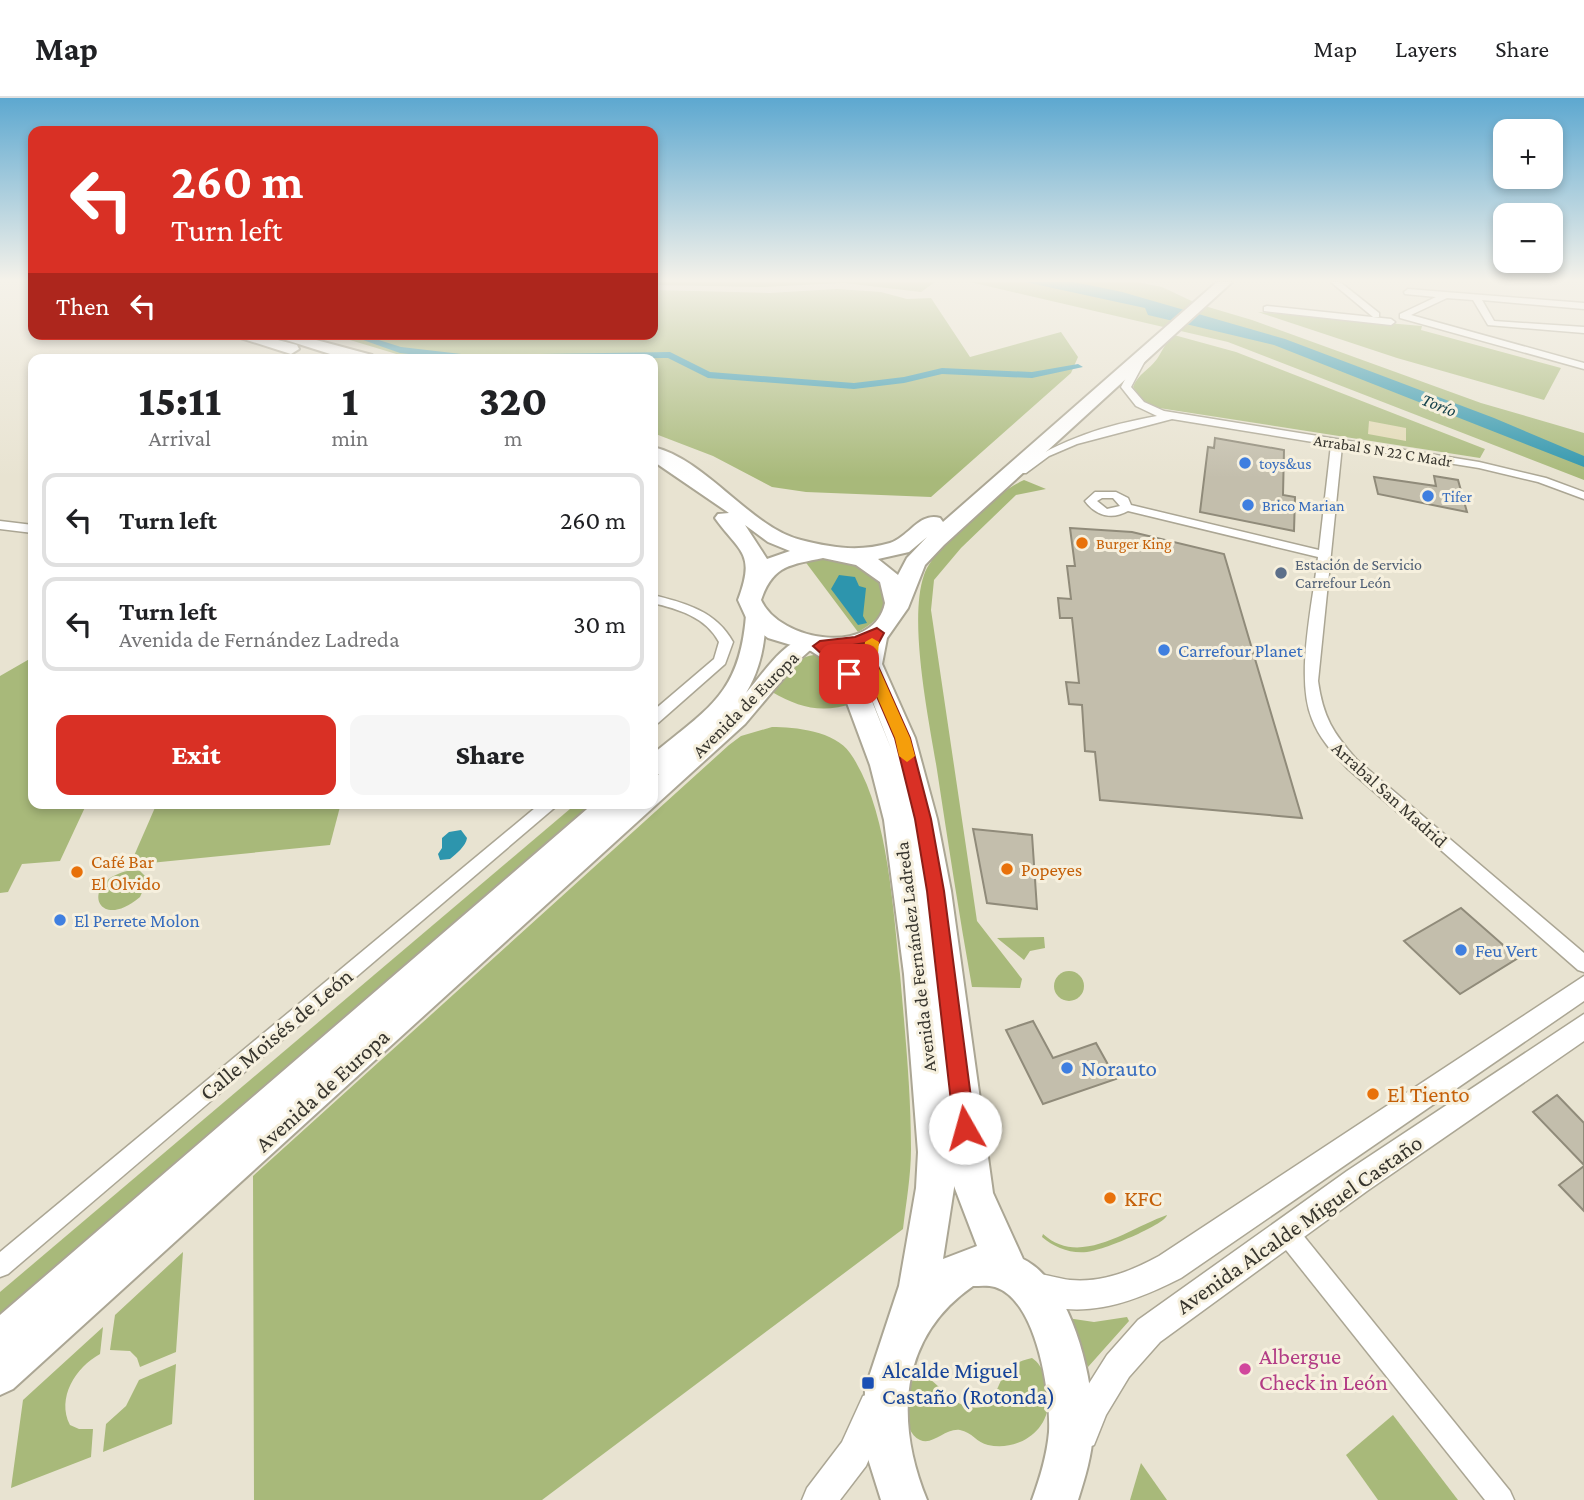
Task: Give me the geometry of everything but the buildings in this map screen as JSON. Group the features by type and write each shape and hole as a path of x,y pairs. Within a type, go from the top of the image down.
{"highway":[{"path":"285,347 309,354"},
{"path":"324,347 348,354"},
{"path":"856,557 901,547 1142,347"},
{"path":"819,552 779,561 758,578 751,595 756,615 769,629 813,645 857,641 877,633 890,620 923,552 1142,357 1148,347"},
{"path":"658,461 705,475 771,521 815,535 859,538 892,532 916,523 941,506 962,498"},
{"path":"658,461 765,532 787,543 819,552 856,557 877,568 889,578 897,603"},
{"path":"658,461 743,535 755,553 758,578"},
{"name":"Avenida de Fernández Ladreda","path":"877,633 871,646 870,664 902,738 929,855 974,1195 1017,1278 1051,1323 1066,1367 1071,1424 1060,1485"},
{"name":"Avenida de Fernández Ladreda","path":"813,645 834,654 849,674 884,765 898,820 920,974 936,1152 935,1188 919,1286 899,1348 883,1414 885,1444 894,1480 904,1500"},
{"path":"899,1348 926,1301 970,1266 993,1265 1017,1278"}],"main road":[{"name":"Avenida de Europa","path":"658,763 739,690 752,663 756,645 756,615"},
{"name":"Avenida de Europa","path":"658,789 737,718 791,655 813,645"},
{"name":"Avenida de Europa","path":"0,1339 604,809"},
{"name":"Avenida de Europa","path":"0,1376 635,809"},
{"name":"Avenida Alcalde Miguel Castaño","path":"1017,1278 1052,1294 1091,1297 1135,1286 1170,1267 1584,987"},
{"name":"Avenida Alcalde Miguel Castaño","path":"1060,1485 1094,1404 1118,1366 1149,1331 1286,1231 1584,1026"},
{"path":"819,1500 854,1454 899,1348"}],"street":[{"path":"1518,347 1584,366"},
{"path":"1137,423 1147,408 1134,400 1126,387 1142,357"},
{"name":"Arrabal S N 22 C Madr","path":"1147,408 1179,418 1514,472 1584,496"},
{"name":"Arrabal S N 22 C Madr","path":"1003,478 1020,472 1051,451 1137,423 1179,418"},
{"name":"Arrabal San Madrid","path":"1338,443 1311,681 1314,713 1328,738 1352,764 1584,964"},
{"path":"1126,507 1325,555"},
{"path":"0,525 28,528"},
{"path":"658,601 699,615 720,630 726,642 720,661 658,715"},
{"name":"Calle Moisés de León","path":"0,1266 545,809"},
{"path":"1286,1231 1502,1500"}],"green space":[{"path":"375,347 964,347 970,357 1005,347 1071,347 1078,357 1071,373 931,497 806,492 772,487 713,456 658,435 658,354 396,354"},
{"path":"1164,347 1219,347 1236,352 1485,449 1480,458 1159,408 1144,402 1133,387"},
{"path":"1242,347 1328,347 1481,403 1584,433 1584,480"},
{"path":"1365,347 1485,347 1561,368 1544,400"},
{"path":"1024,480 1046,489 1016,495 961,548 934,580 931,610 977,921 1022,979 1020,988 972,987 925,698 919,644 920,595 924,575 930,563 953,535 998,496"},
{"path":"828,558 860,568 882,586 886,596 884,608 875,620 858,632 804,560"},
{"path":"812,655 821,655 830,660 854,703 832,708 812,708 772,692 798,661"},
{"path":"28,660 28,809 84,809 60,861 22,864 8,892 0,893 0,676"},
{"path":"772,727 814,732 843,746 863,775 881,830 895,920 909,1083 911,1159 903,1229 542,1500 254,1500 253,1176 729,745 741,736"},
{"path":"154,809 339,809 330,845 130,865"},
{"path":"570,809 589,809 0,1315 0,1292"},
{"path":"132,870 140,871 148,879 140,897 125,907 112,910 103,908 99,893 104,883 115,875"},
{"path":"1044,937 1045,948 1030,951 1024,960 997,938"},
{"path":"1069,971 1075,972 1083,980 1083,992 1075,1000 1069,1001 1063,1000 1055,992 1054,986 1055,980 1063,972"},
{"path":"1167,1215 1156,1225 1132,1237 1087,1252 1063,1249 1042,1237 1043,1234 1057,1243 1073,1247 1088,1246 1121,1236"},
{"path":"183,1252 176,1352 140,1367 137,1358 130,1351 110,1350 115,1315"},
{"path":"1127,1317 1129,1321 1088,1367 1067,1318 1094,1322"},
{"path":"103,1327 100,1354 76,1375 65,1404 70,1425 79,1429 93,1429 91,1457 11,1488 23,1400"},
{"path":"1032,1358 1042,1370 1048,1408 1045,1419 1031,1436 1011,1445 1000,1446 984,1444 960,1430 930,1441 920,1440 913,1435 906,1418 906,1407 910,1387 919,1372 959,1403 978,1408 990,1405 1009,1369"},
{"path":"176,1364 172,1424 103,1452 106,1424 126,1406 139,1380"},
{"path":"1393,1415 1458,1500 1378,1500 1346,1455"},
{"path":"1141,1463 1167,1500 1130,1500"}],"sand":[{"path":"1369,421 1406,428 1406,441 1368,434"}],"water":[{"name":"Torío","path":"1280,347 1307,347 1494,418 1584,456 1584,467"},
{"path":"839,575 855,577 859,586 866,588 863,616 867,623 858,625 831,589"},
{"path":"461,830 467,838 463,847 450,859 440,860 438,854 442,848 442,838 449,832"}],"waterway":[{"path":"392,347 435,354"},
{"path":"658,355 670,355 708,375 854,386 904,380 942,371 1032,375 1078,367"}],"slow traffic":[{"path":"872,642 870,664 907,756"}],"place":[{"name":"toys&us","path":"1245,463"},
{"name":"Tifer","path":"1428,496"},
{"name":"Brico Marian","path":"1248,505"},
{"name":"Burger King","path":"1082,543"},
{"name":"Estación de Servicio Carrefour León","path":"1281,573"},
{"name":"Carrefour Planet","path":"1164,650"},
{"name":"Popeyes","path":"1007,869"},
{"name":"Café Bar El Olvido","path":"77,872"},
{"name":"El Perrete Molon","path":"60,920"},
{"name":"Feu Vert","path":"1461,950"},
{"name":"Norauto","path":"1067,1068"},
{"name":"El Tiento","path":"1373,1094"},
{"name":"KFC","path":"1110,1198"},
{"name":"Albergue Check in León","path":"1245,1369"},
{"name":"Alcalde Miguel Castaño (Rotonda)","path":"868,1383"}],"route":[{"path":"849,674 834,654 820,646 841,645 877,633 871,646 870,664 902,738 923,819 936,891 965,1128"}]}
